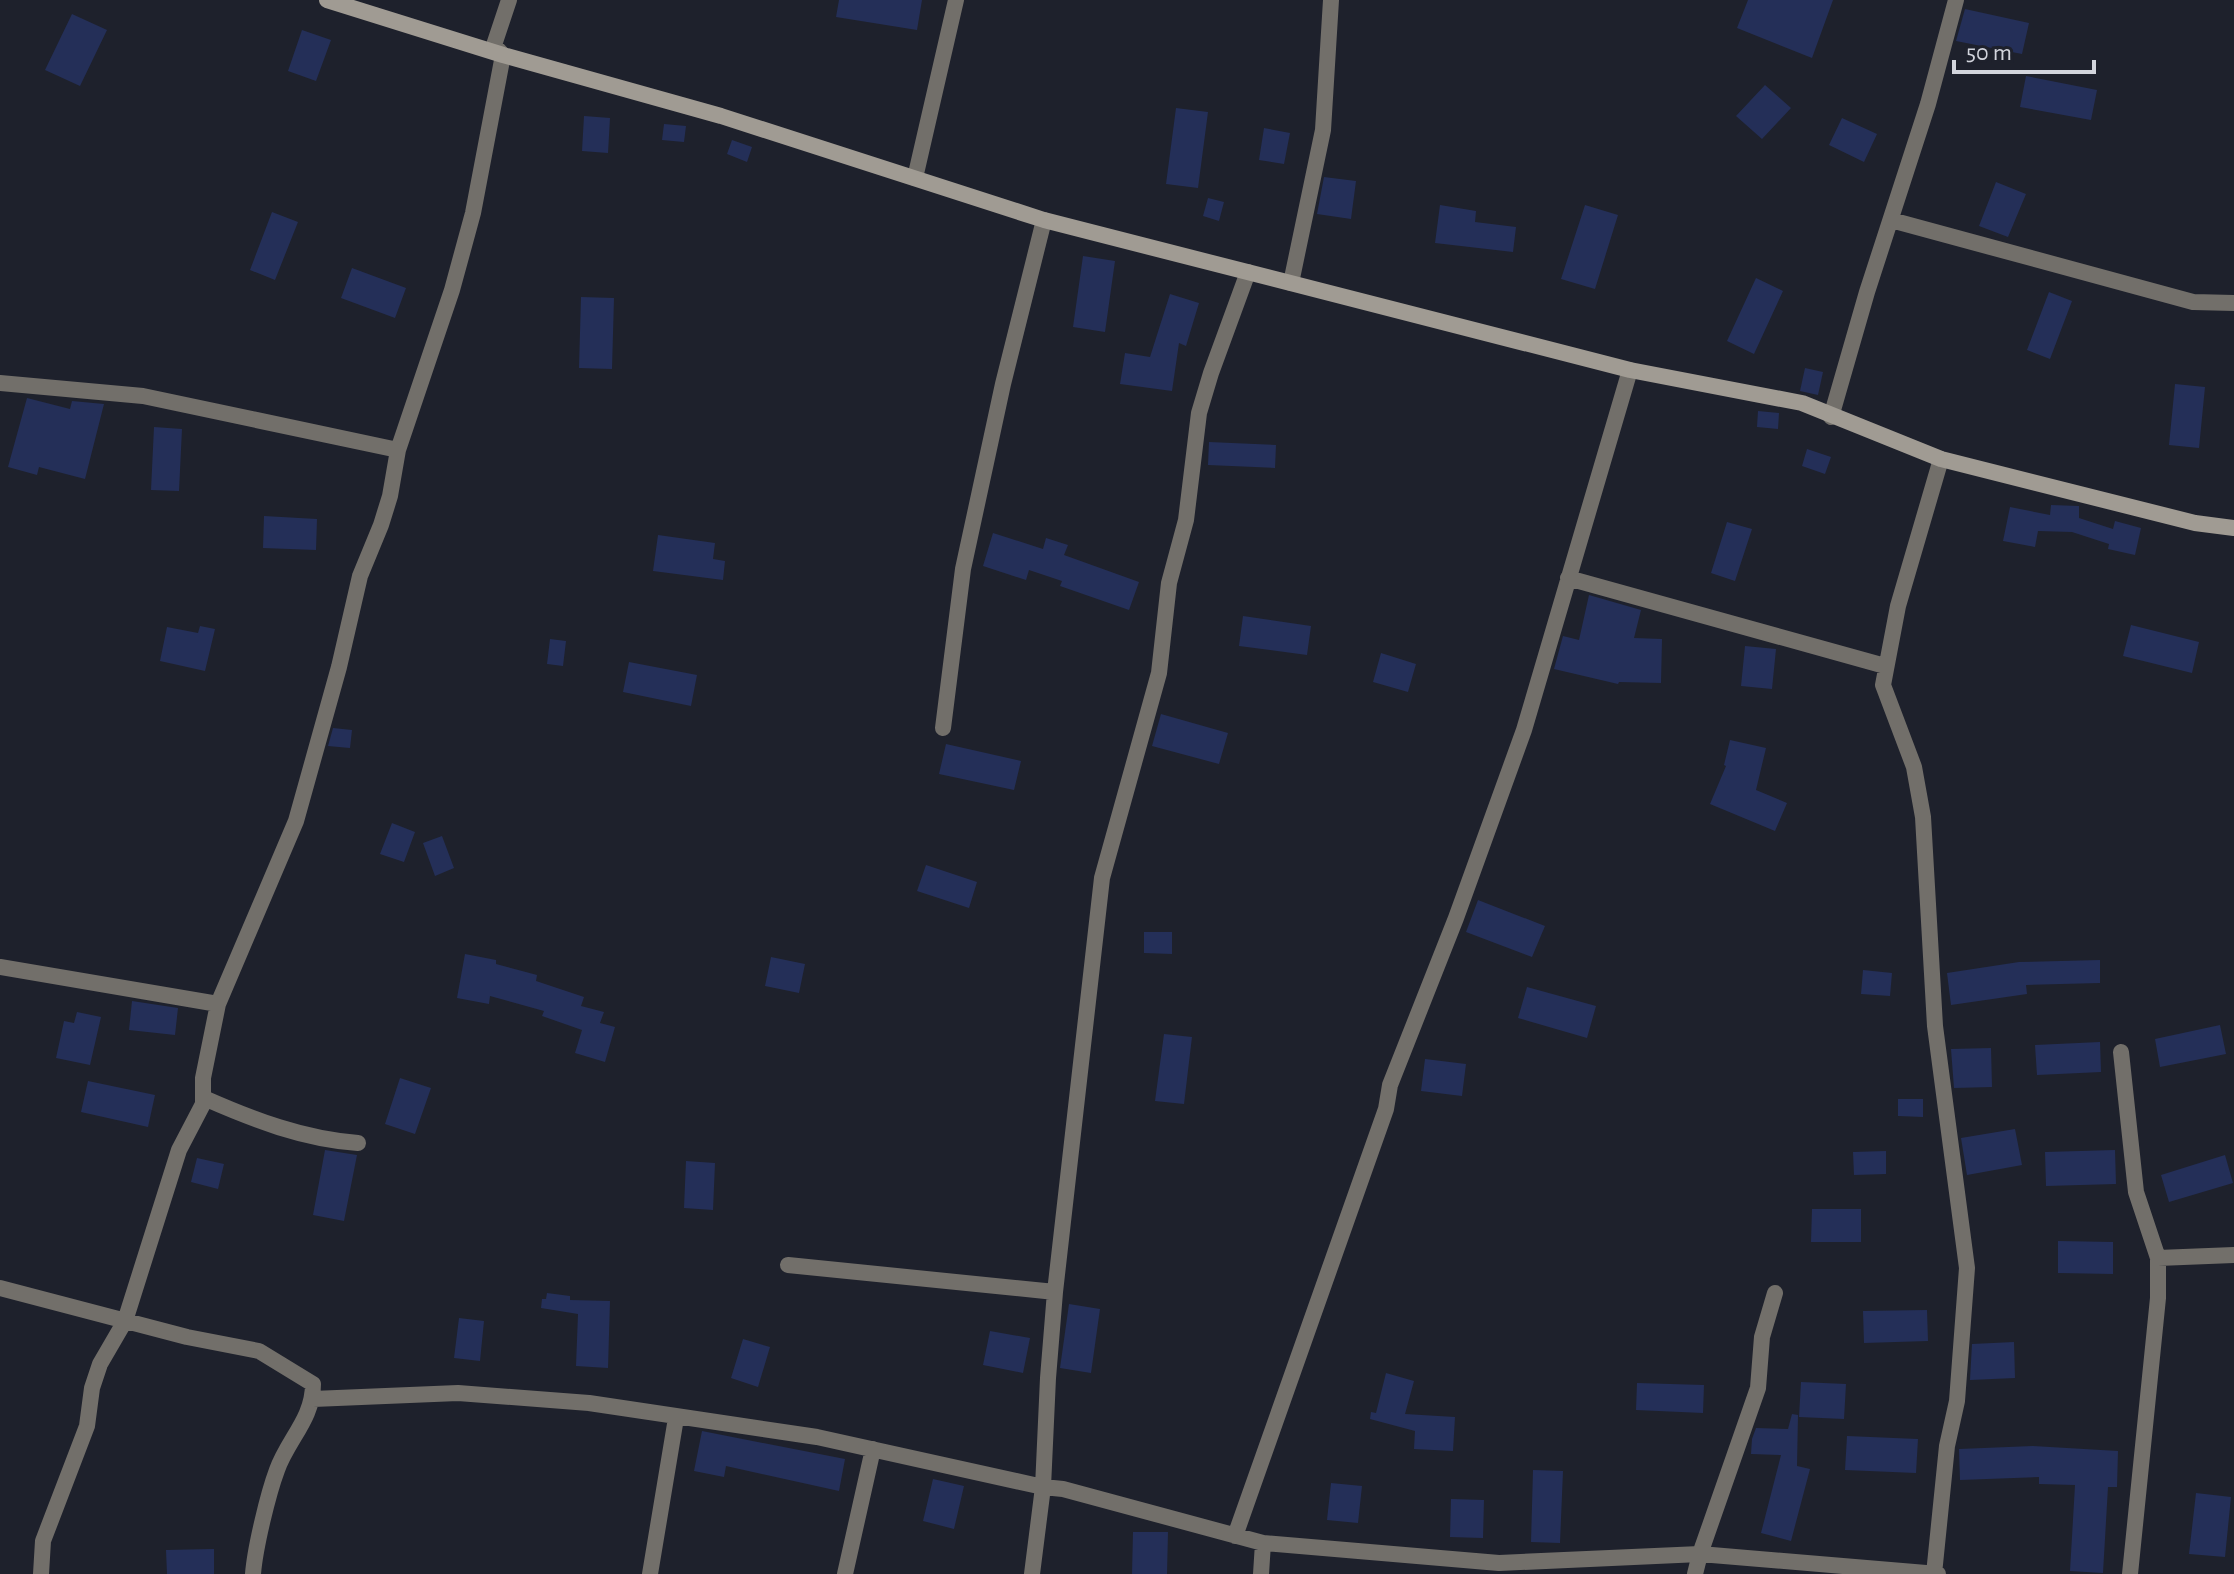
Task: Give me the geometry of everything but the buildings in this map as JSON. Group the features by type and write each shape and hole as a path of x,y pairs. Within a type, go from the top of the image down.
{"street":[{"path":"327,0 503,55 721,116 1044,220 1630,370 1802,403 1941,459 2195,523 2234,528"},
{"path":"503,55 494,45 509,0"},
{"path":"915,178 956,0"},
{"path":"1291,283 1323,130 1331,0"},
{"path":"1831,417 1928,104 1956,0"},
{"path":"41,1574 43,1541 87,1426 92,1388 100,1364 125,1321 179,1150 201,1110 203,1078 218,1004 296,821 339,667 360,576 390,496 398,450 452,290 473,213 503,55"},
{"path":"943,728 963,569 1003,384 1044,220"},
{"path":"1891,220 2193,302 2234,303"},
{"path":"1032,1574 1043,1487 1055,1292 1102,878 1159,673 1169,583 1186,520 1199,413 1248,272"},
{"path":"1235,1536 1386,1109 1390,1085 1456,918 1524,730 1630,370"},
{"path":"0,383 143,396 398,450"},
{"path":"313,1399 458,1393 589,1403 817,1437 1063,1489 1263,1543 1496,1569 1700,1554 1936,1574 1947,1446 1957,1401 1967,1268 1935,1026 1923,817 1914,767 1883,685 1898,606 1941,459"},
{"path":"1568,578 1885,666"},
{"path":"0,967 218,1004"},
{"path":"2121,1052 2136,1192 2158,1258 2158,1298 2130,1574"},
{"path":"204,1098 247,1117 311,1137 358,1143"},
{"path":"2158,1258 2234,1255"},
{"path":"788,1265 1055,1292"},
{"path":"0,1288 187,1337 259,1351 313,1384 308,1415 277,1469 253,1574"},
{"path":"1695,1574 1758,1388 1762,1337 1775,1293"},
{"path":"650,1574 676,1418"},
{"path":"845,1574 873,1449"},
{"path":"1261,1574 1263,1543"}]}
